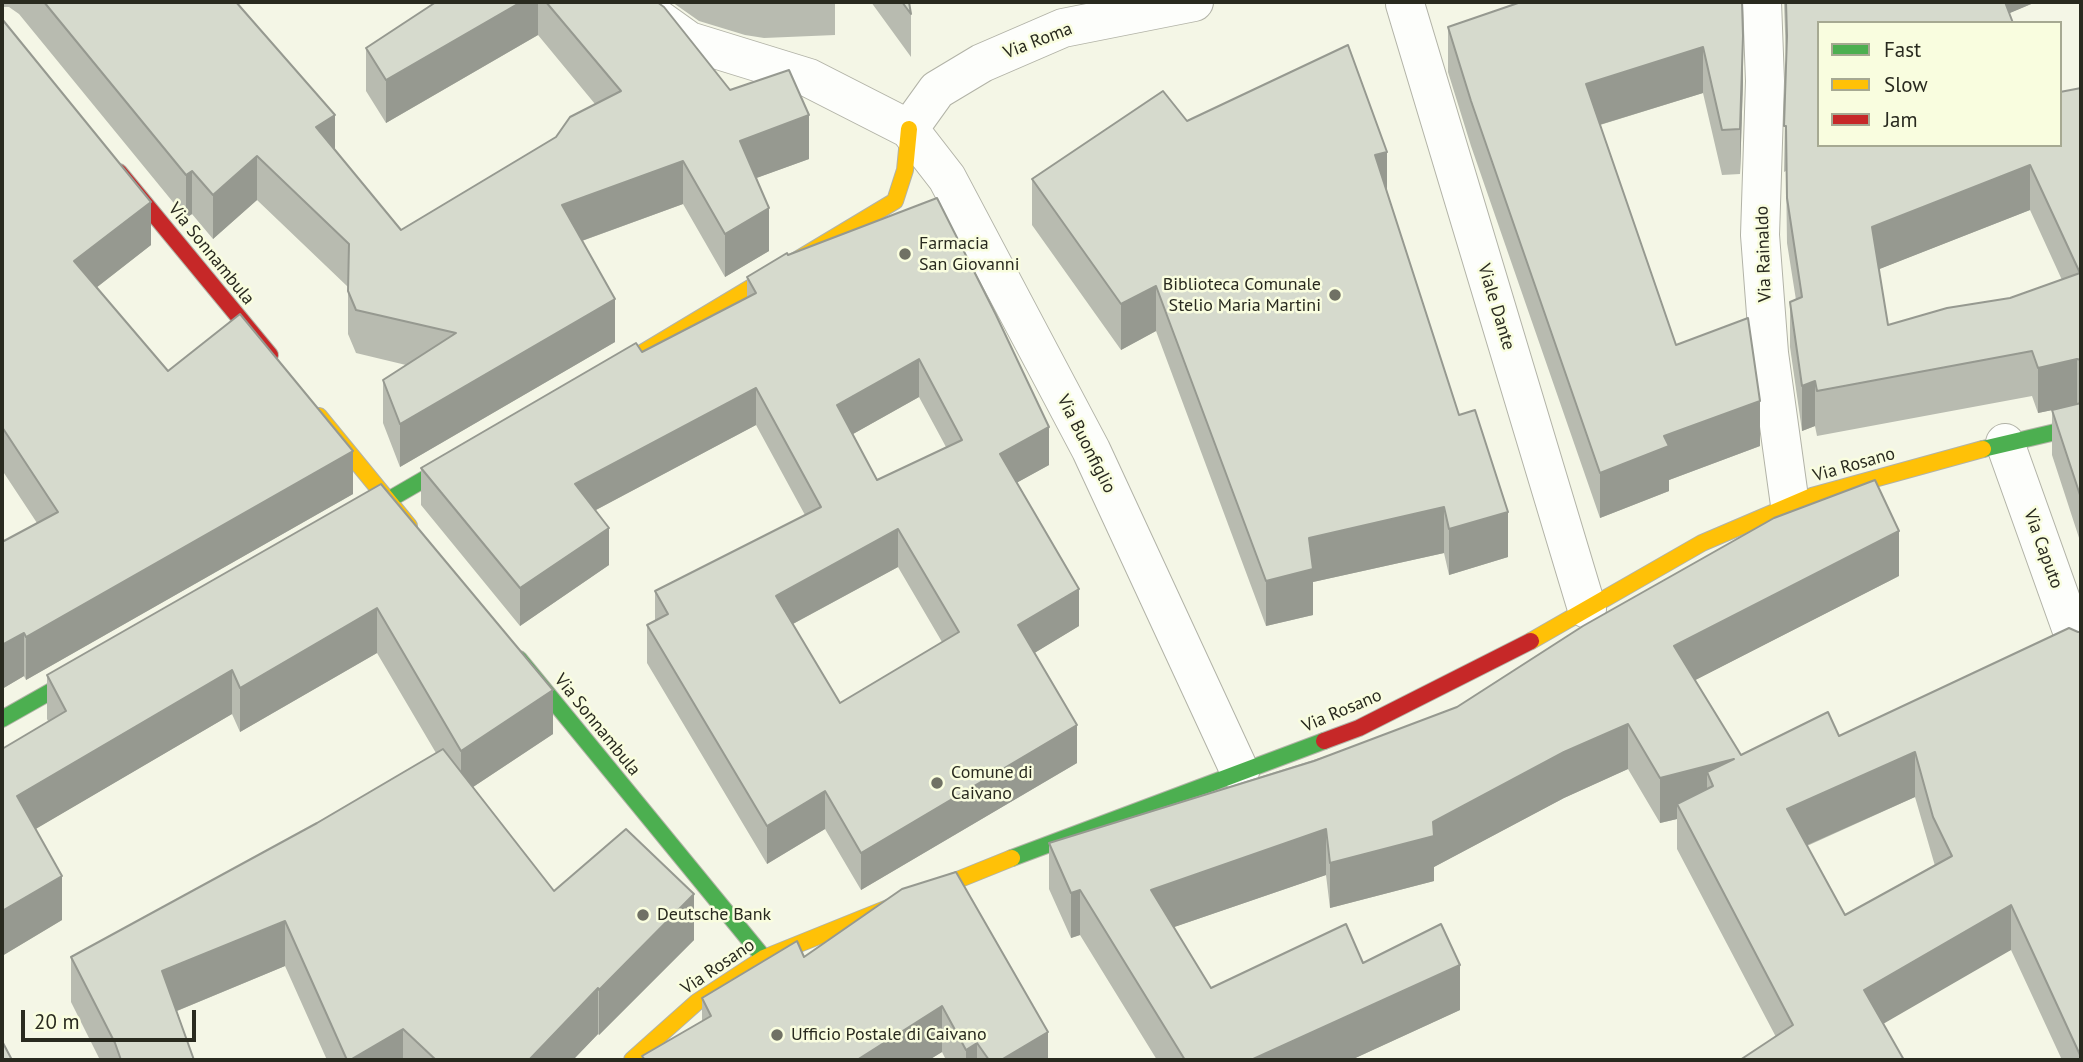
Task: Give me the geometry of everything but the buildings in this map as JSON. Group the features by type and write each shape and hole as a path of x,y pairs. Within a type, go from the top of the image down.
{"street":[{"path":"613,370 895,201 905,170 909,129 809,78 689,41 637,2"},
{"name":"Via Roma","path":"909,129 937,90 982,63 1063,28 1194,2"},
{"name":"Via Rainaldo","path":"1762,2 1765,80 1760,235 1769,353 1790,505"},
{"name":"Viale Dante","path":"1406,3 1587,609"},
{"name":"Via Buonfiglio","path":"909,129 947,178 1091,450 1240,772"},
{"name":"Via Sonnambula","path":"107,157 283,372"},
{"path":"309,404 423,543"},
{"name":"Via Rosano","path":"632,1060 697,1002 764,958 1070,834 1359,728 1543,635 1702,542 1812,496 2005,443 2081,426"},
{"name":"Via Caputo","path":"2005,443 2081,656"},
{"path":"352,521 483,446"},
{"name":"Via Sonnambula","path":"511,649 764,958"},
{"path":"2,719 110,658"}],"traffic: fast":[{"path":"1983,449 2081,426"},
{"path":"366,513 466,455"},
{"path":"519,659 764,958"},
{"path":"2,719 92,668"},
{"path":"1012,858 1324,741"}],"traffic: slow":[{"path":"627,362 895,201 905,170 909,129"},
{"path":"319,416 409,526"},
{"path":"1531,641 1702,543 1812,496 1983,449"},
{"path":"632,1060 697,1002 764,958 1012,858"}],"traffic: jam":[{"path":"119,172 270,355"},
{"path":"1324,741 1359,728 1531,641"}],"place":[{"name":"Farmacia San Giovanni","path":"905,254"},
{"name":"Biblioteca Comunale Stelio Maria Martini","path":"1335,295"},
{"name":"Comune di Caivano","path":"937,783"},
{"name":"Deutsche Bank","path":"643,915"},
{"name":"Ufficio Postale di Caivano","path":"777,1035"}]}
